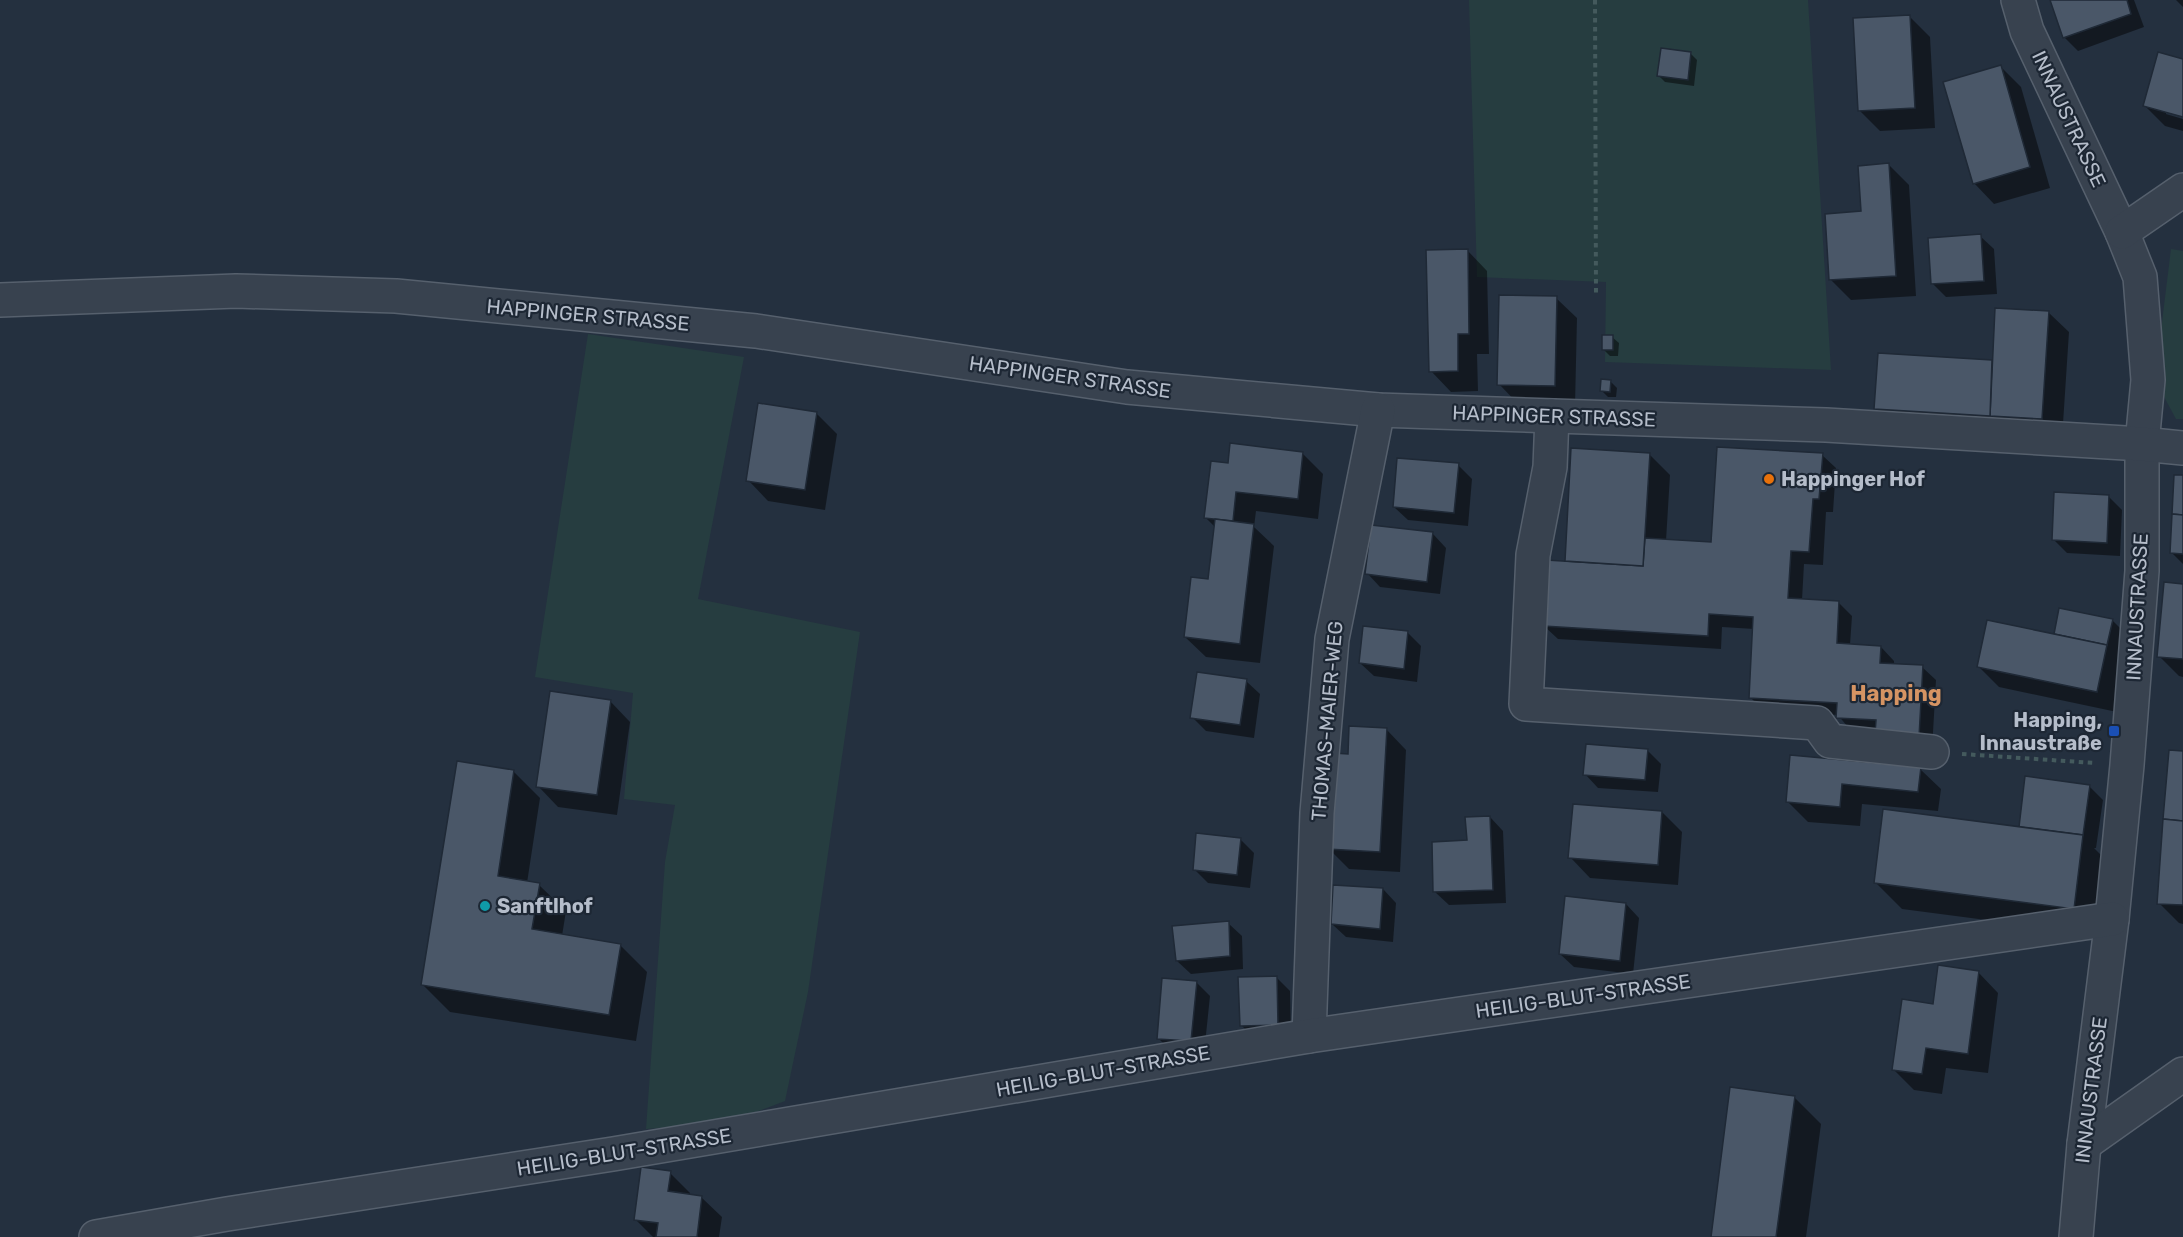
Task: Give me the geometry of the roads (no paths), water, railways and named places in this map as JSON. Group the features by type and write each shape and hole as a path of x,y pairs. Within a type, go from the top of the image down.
{"street":[{"name":"INNAUSTRASSE","path":"2018,0 2028,31 2122,232 2140,277 2148,380 2142,444 2142,571 2127,765 2112,919 2084,1144 2076,1237"},
{"path":"2122,232 2183,190"},
{"name":"HAPPINGER STRASSE","path":"0,300 236,291 396,296 756,331 1127,387 1378,410 1826,425 2183,448"},
{"name":"THOMAS-MAIER-WEG","path":"1309,1036 1317,813 1332,639 1378,410"},
{"path":"1552,416 1550,467 1533,555 1526,704 1816,723 1830,741 1932,752"},
{"name":"HEILIG-BLUT-STRASSE","path":"96,1237 239,1212 614,1154 1309,1036 2112,919"},
{"path":"2084,1144 2183,1074"}],"place":[{"name":"Happinger Hof","path":"1769,479"},
{"name":"Happing, Innaustraße","path":"2114,731"},
{"name":"Sanftlhof","path":"485,906"}],"district":[{"name":"Happing","path":"1896,693"}]}
